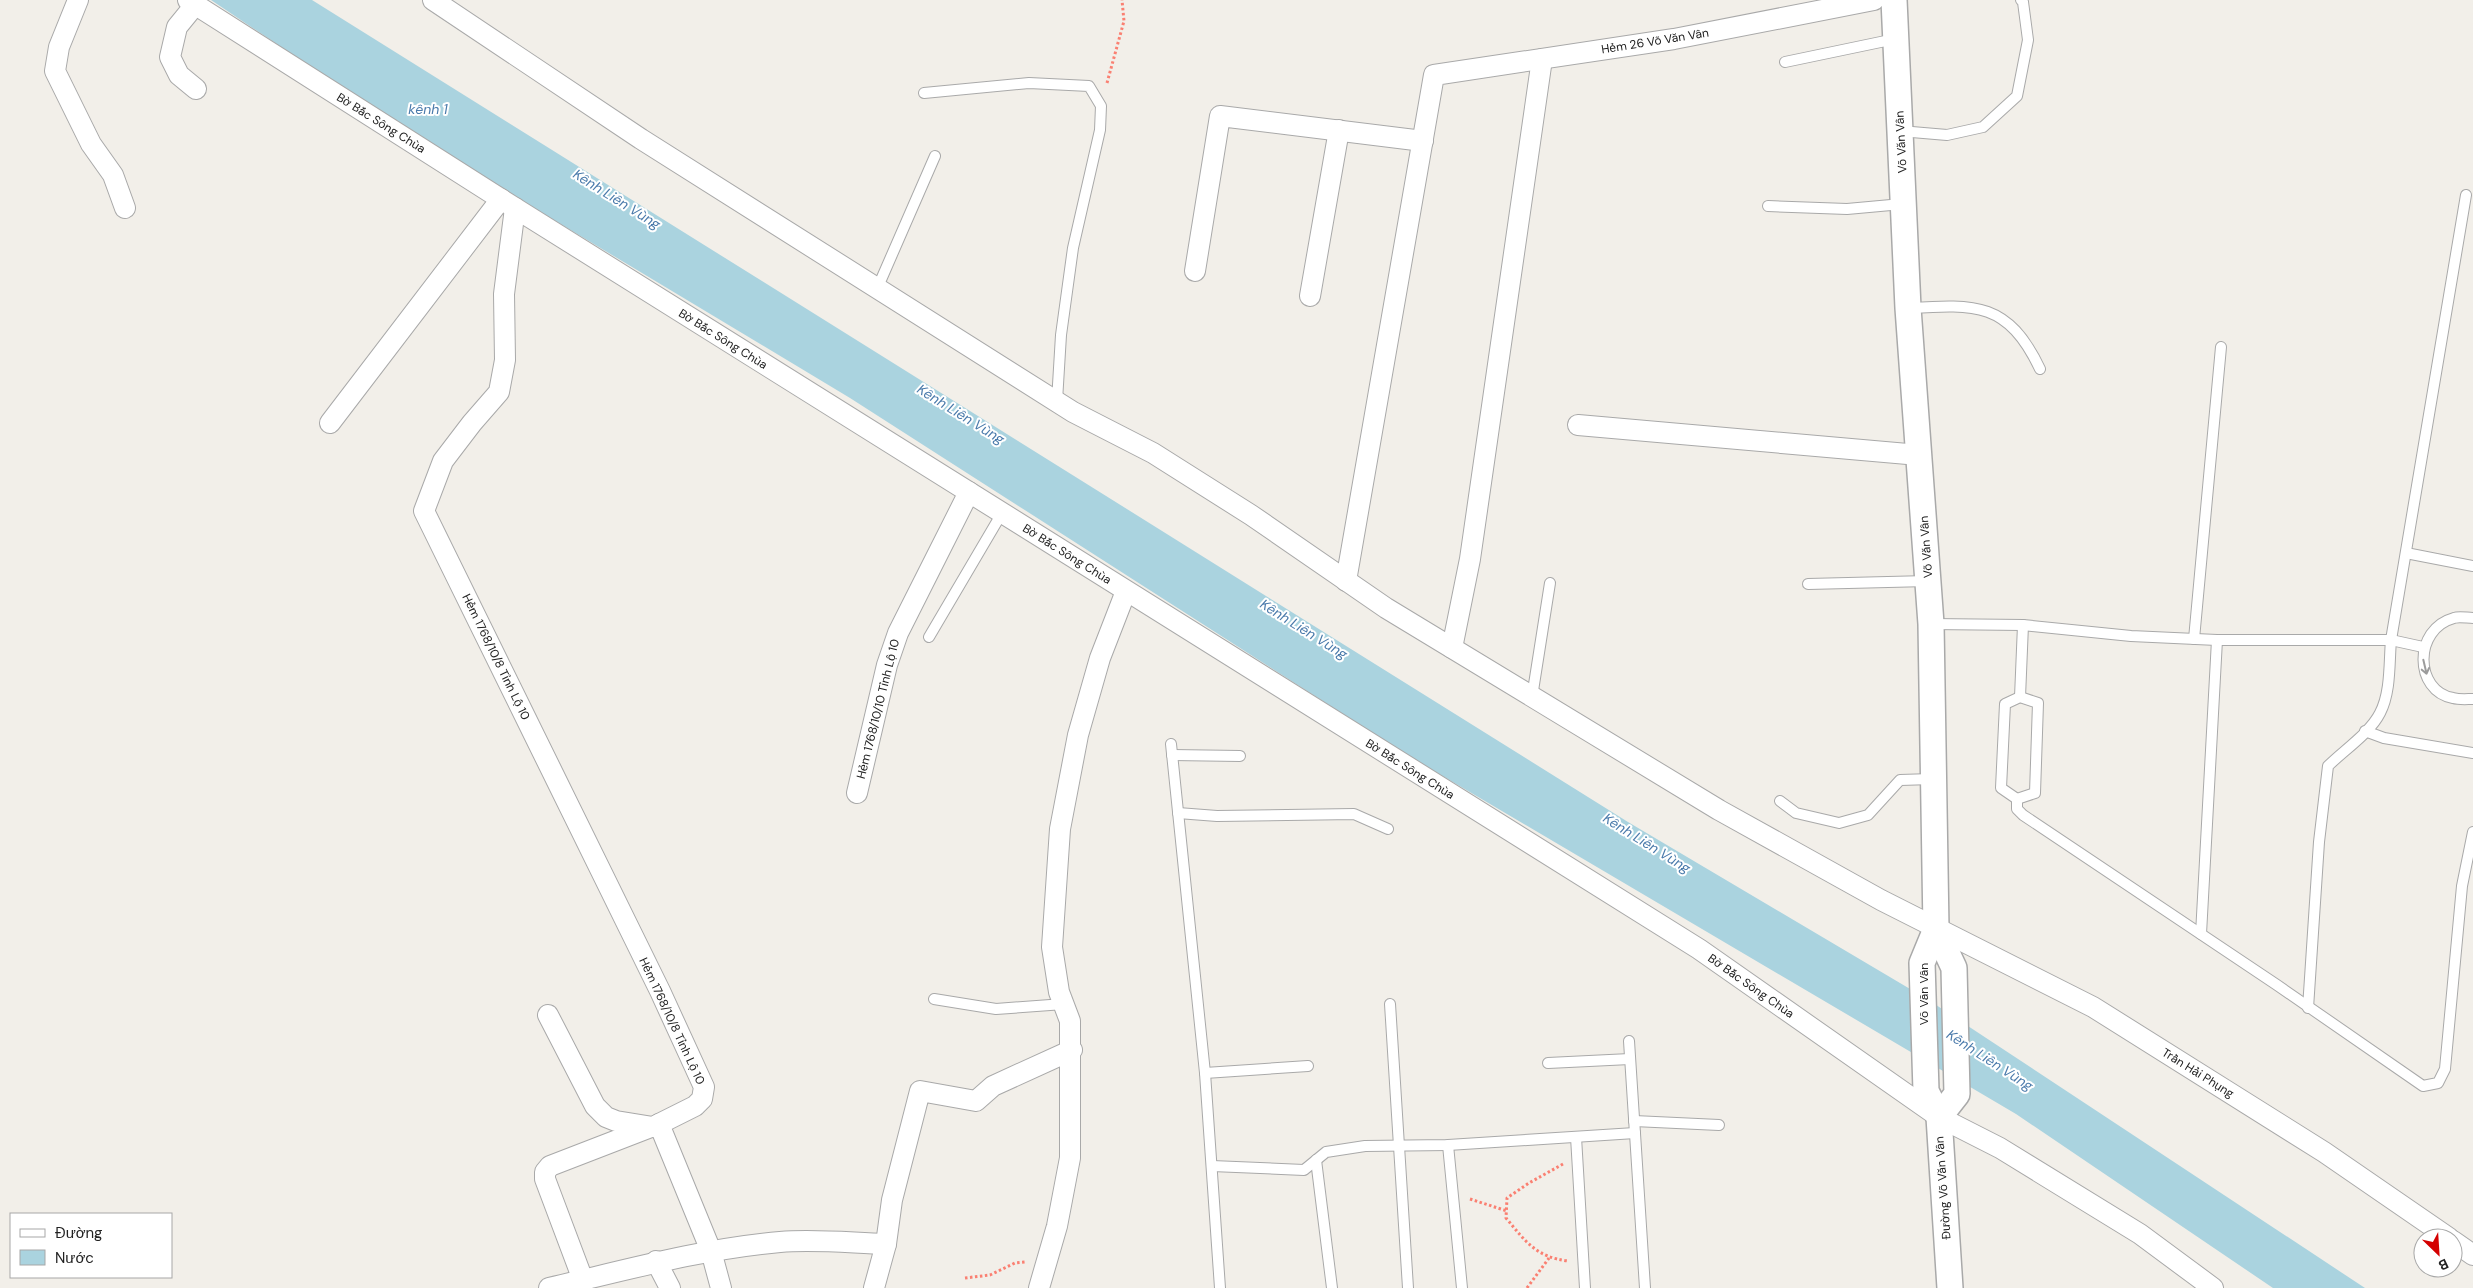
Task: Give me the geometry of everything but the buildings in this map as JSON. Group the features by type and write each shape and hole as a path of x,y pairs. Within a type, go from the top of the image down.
{"street":[{"path":"78,0 59,47 56,71 91,144 113,175 125,208"},
{"name":"Trần Hải Phụng","path":"433,0 641,139 1073,412 1162,459 1251,515 1346,581 1452,648 1719,810 1936,929 2093,1007 2324,1152 2434,1228"},
{"name":"Hẻm 26 Võ Văn Vân","path":"1424,141 1434,75 1674,39 1874,0"},
{"name":"Võ Văn Vân","path":"1894,0 1908,308 1931,624 1932,779 1936,929 1922,963 1926,1091"},
{"path":"191,2 177,27 170,58 179,75 196,89"},
{"name":"Bờ Bắc Sông Chùa","path":"191,2 508,204 1699,950 1939,1117 2000,1148 2140,1234 2213,1288"},
{"path":"1452,648 1470,559 1542,59"},
{"path":"1195,271 1220,116 1424,141 1346,581"},
{"path":"1310,296 1339,130"},
{"path":"330,423 508,204"},
{"name":"Hẻm 1768/10/8 Tỉnh Lộ 10","path":"508,204 504,294 505,360 499,392 472,423 444,461 424,511 660,991 704,1087 702,1100 695,1106 656,1125"},
{"path":"1578,424 1919,455"},
{"name":"Hẻm 1768/10/10 Tỉnh Lộ 10","path":"857,793 887,665 898,633 969,492"},
{"path":"1041,1279 1057,1226 1070,1158 1072,1050 1070,1021 1059,992 1052,947 1060,829 1078,735 1100,658 1126,591"},
{"path":"1936,929 1954,968 1957,1094 1939,1117"},
{"path":"548,1015 595,1106 606,1117 616,1121 656,1125"},
{"path":"874,1288 886,1244 892,1200 920,1091 976,1101 993,1086 1072,1050"},
{"name":"Đường Võ Văn Vân","path":"1926,1091 1939,1117 1950,1288"},
{"path":"656,1125 711,1251 721,1288"},
{"path":"583,1280 545,1179 545,1172 550,1166 656,1125"},
{"path":"549,1288 656,1261 711,1251 802,1241 886,1244"},
{"path":"656,1261 670,1288"}],"lane":[{"path":"1900,130 1947,135 1983,127 2017,96 2028,40 2023,2 2021,0"},
{"path":"1785,62 1896,38"},
{"path":"924,93 1029,83 1088,86 1101,106 1100,130 1073,248 1061,335 1057,401"},
{"path":"877,289 935,156"},
{"path":"2308,1008 2319,842 2328,766 2365,731 2380,713 2384,697 2466,195"},
{"path":"1768,206 1847,209 1903,204"},
{"path":"1908,308 1959,305 1985,310 2010,326 2025,339 2040,370"},
{"path":"2194,639 2221,347"},
{"path":"929,637 1002,513"},
{"path":"2406,554 2473,566"},
{"path":"1808,584 1929,581"},
{"path":"1532,697 1550,583"},
{"path":"2473,618 2454,618 2434,628 2423,647 2423,668 2434,687 2452,698 2473,699"},
{"path":"1931,624 2023,625 2131,636 2217,640 2392,640 2423,647"},
{"path":"2020,697 2023,625"},
{"path":"2200,934 2217,640"},
{"path":"2020,697 2038,703 2038,713 2035,793 2017,799 2001,788 2004,704 2020,697"},
{"path":"2365,731 2384,738 2473,753"},
{"path":"1220,1288 1204,1073 1171,750 1240,756"},
{"path":"1780,801 1796,813 1839,822 1868,815 1900,780 1932,779"},
{"path":"2017,799 2017,809 2023,815 2423,1086 2438,1083 2445,1069 2462,886 2473,832"},
{"path":"1178,813 1217,816 1354,814 1388,829"},
{"path":"934,999 996,1009 1064,1004"},
{"path":"1390,1004 1392,1066 1400,1146 1408,1288"},
{"path":"1629,1041 1645,1288"},
{"path":"1548,1063 1630,1059"},
{"path":"1204,1073 1308,1066"},
{"path":"1634,1121 1719,1125"},
{"path":"1212,1166 1304,1170 1326,1152 1364,1146 1448,1145 1635,1133"},
{"path":"1576,1138 1585,1288"},
{"path":"1448,1145 1462,1288"},
{"path":"1316,1160 1332,1288"}],"path":[{"path":"1101,106 1124,21 1122,0"},
{"path":"1577,1159 1568,1161 1536,1178 1507,1198 1506,1218 1524,1240 1549,1258 1583,1262"},
{"path":"1453,1198 1473,1199 1507,1212"},
{"path":"1527,1288 1549,1258"},
{"path":"965,1278 990,1275 1015,1263 1035,1261 1041,1279"}],"water":[{"name":"kênh 1","path":"211,0 312,0 1628,822 1927,999 2365,1288 2273,1288 2016,1114 1407,755 850,398 414,136"}],"water label":[{"name":"Kênh Liên Vùng","path":"617,199"},
{"name":"Kênh Liên Vùng","path":"961,414"},
{"name":"Kênh Liên Vùng","path":"1304,629"},
{"name":"Kênh Liên Vùng","path":"1647,843"},
{"name":"Kênh Liên Vùng","path":"1990,1060"}]}
